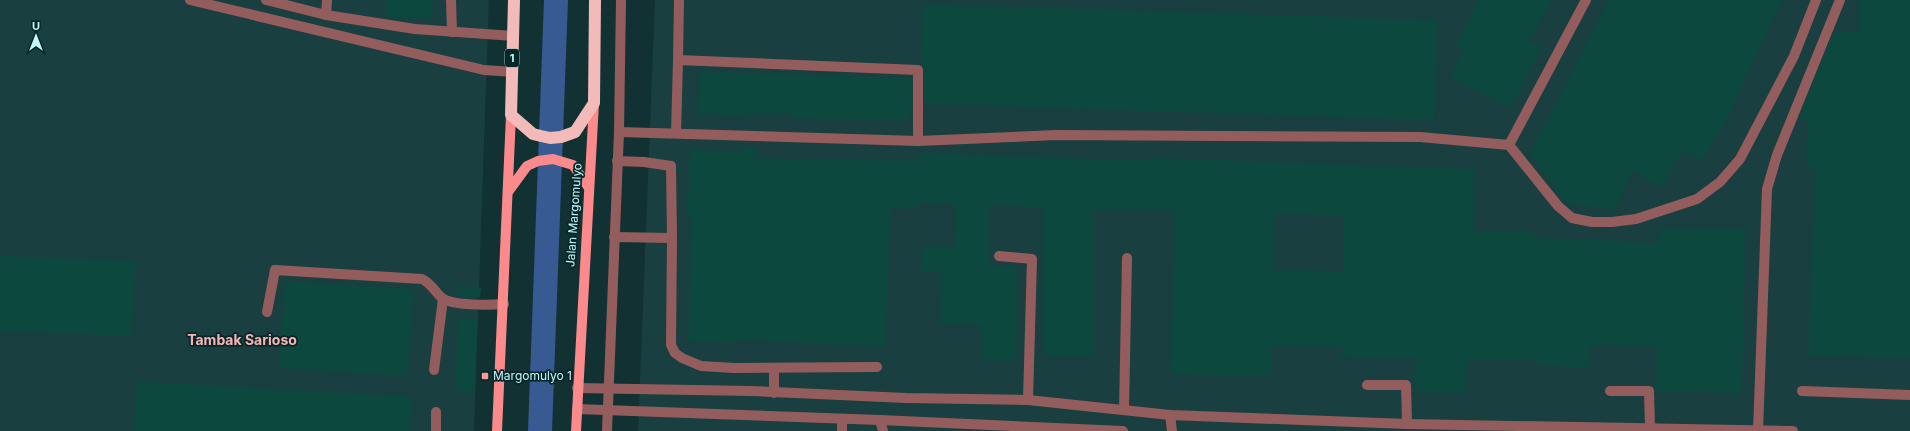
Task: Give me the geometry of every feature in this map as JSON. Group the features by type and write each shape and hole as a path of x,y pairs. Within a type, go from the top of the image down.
{"highway":[{"name":"1","path":"511,115 514,0"},
{"name":"Jalan Margomulyo","path":"594,103 597,1"},
{"path":"511,115 533,134 550,138 561,137 575,132 594,103"}],"main road":[{"name":"Jalan Margomulyo","path":"576,431 594,103"},
{"path":"497,431 504,304 511,115"},
{"path":"508,192 526,166 538,161 553,159 573,165 589,188"}],"lane":[{"path":"190,0 484,70 512,72"},
{"path":"266,0 326,15 415,29 513,36"},
{"path":"326,15 327,0"},
{"path":"451,0 452,32"},
{"path":"607,431 610,389 621,0"},
{"path":"676,133 679,0"},
{"path":"1509,145 1586,0"},
{"path":"618,132 918,141 1056,135 1420,137 1509,145 1558,206 1572,218 1592,222 1612,222 1636,219 1697,199 1720,182 1740,159 1794,56 1816,0"},
{"path":"1758,430 1767,189 1777,155 1840,0"},
{"path":"678,60 918,70 918,141"},
{"path":"616,161 644,162 671,166 671,345 675,353 682,358 702,366 774,368 877,367"},
{"path":"614,238 672,238"},
{"path":"999,256 1032,259 1028,400"},
{"path":"1124,410 1127,258"},
{"path":"267,312 275,270 422,279 427,281 443,299 476,306 504,304"},
{"path":"434,370 443,299"},
{"path":"774,368 774,393"},
{"path":"1367,385 1406,385 1407,424"},
{"path":"578,388 906,398 1028,400 1170,415 1407,424 1492,429 1650,428 1793,431"},
{"path":"1610,391 1649,391 1650,428"},
{"path":"1802,391 1910,395"},
{"path":"577,409 880,420 1123,431"},
{"path":"436,412 436,431"},
{"path":"1170,415 1172,431"},
{"path":"842,419 842,431"},
{"path":"880,420 882,431"}],"shaded area":[{"path":"0,0 489,0 474,431 0,431"},
{"path":"655,0 1910,0 1910,431 638,431"}],"building":[{"path":"386,0 431,0 431,19 386,18"},
{"path":"1479,0 1552,0 1529,41 1542,47 1510,108 1450,78 1464,50 1456,46"},
{"path":"1609,0 1782,0 1724,125 1702,160 1682,151 1662,187 1633,171 1615,209 1567,204 1530,154"},
{"path":"1860,0 1910,0 1910,358 1808,355 1815,168 1806,168 1808,120 1798,120 1834,31 1859,32"},
{"path":"923,4 1438,20 1435,120 924,104 924,70 921,64"},
{"path":"700,72 912,78 910,120 790,118 790,114 747,113 747,116 698,114"},
{"path":"741,147 755,147 755,158 917,161 918,153 1122,160 1157,158 1475,169 1473,231 1534,232 1534,238 1659,243 1660,228 1745,229 1742,393 1656,391 1657,347 1589,345 1589,367 1537,366 1537,360 1467,359 1466,393 1414,392 1415,358 1342,357 1342,347 1272,346 1272,376 1171,374 1174,210 1094,209 1094,356 1044,355 1044,207 990,205 989,266 1018,267 1016,361 981,360 982,325 940,323 942,272 921,271 923,245 955,247 956,204 915,203 915,209 891,208 885,347 734,339 734,343 688,341 692,215 687,215 690,150 741,152","holes":["1275,213 1344,216 1343,271 1274,270"]},
{"path":"0,256 135,261 132,336 0,331"},
{"path":"285,281 414,289 408,376 279,368"},
{"path":"458,285 481,288 480,298 457,296"},
{"path":"459,318 478,319 474,393 455,392"},
{"path":"137,381 412,397 410,431 134,431"}],"waterway":[{"path":"540,431 556,0"}],"place":[{"name":"Margomulyo 1","path":"485,376"}],"district":[{"name":"Tambak Sarioso","path":"242,340"}]}
